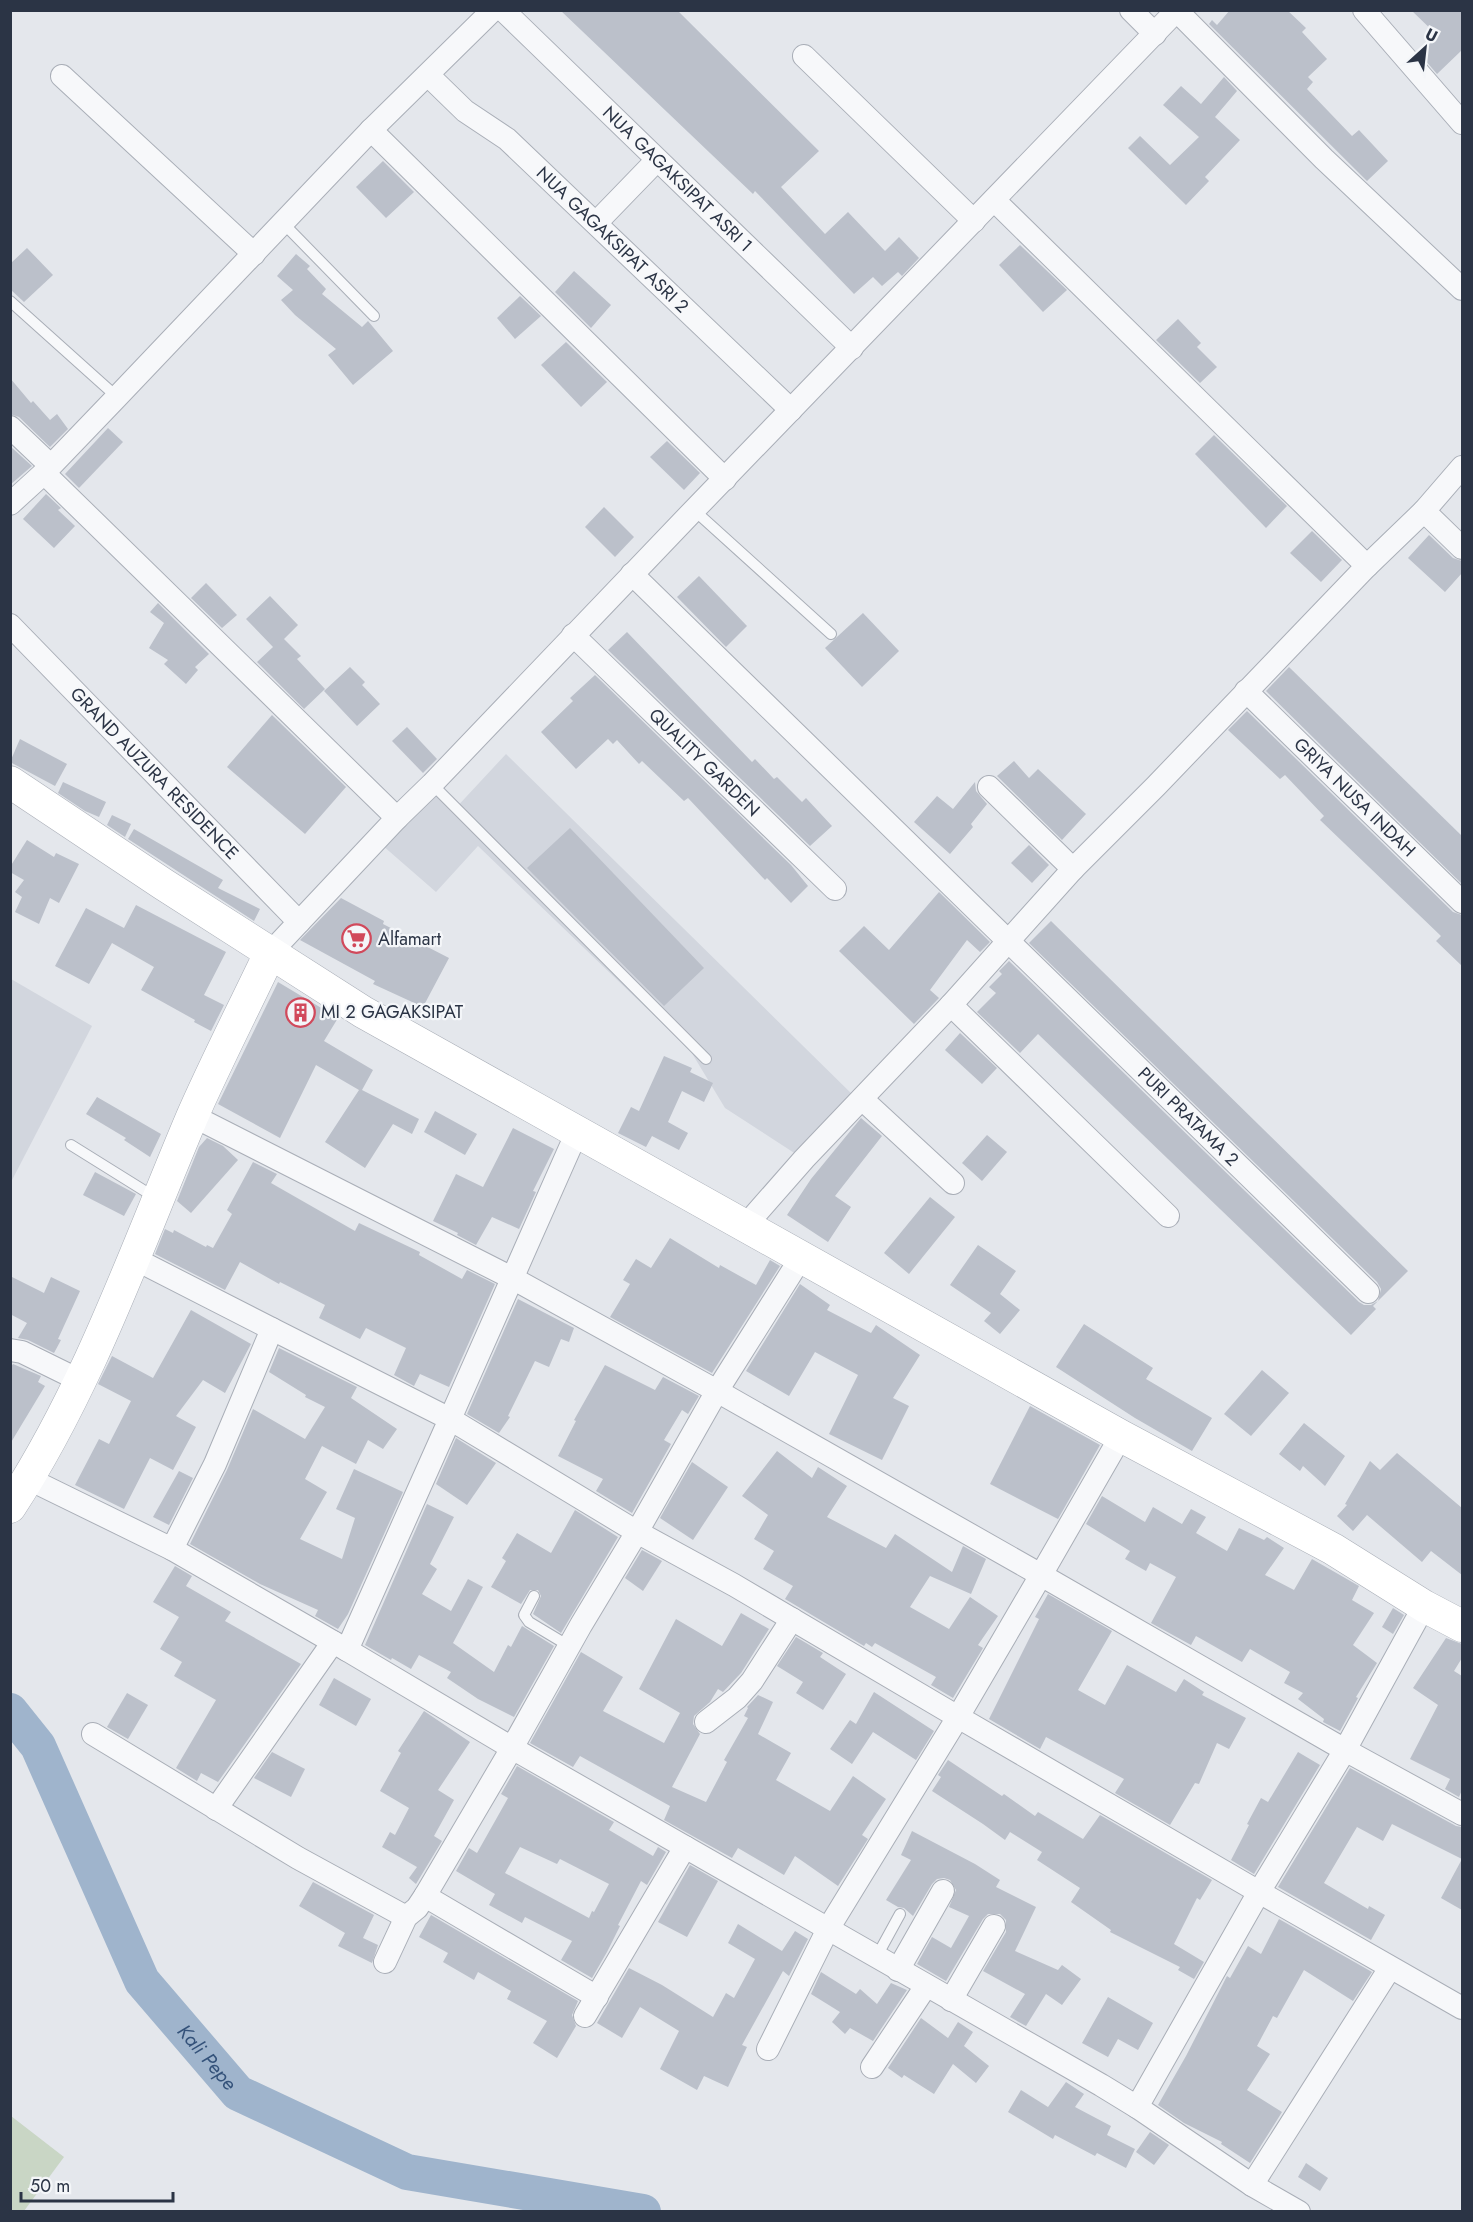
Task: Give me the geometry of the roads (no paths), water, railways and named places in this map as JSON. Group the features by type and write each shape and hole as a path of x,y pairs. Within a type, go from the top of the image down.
{"main road":[{"path":"10,782 363,1012 1121,1436 1333,1549 1424,1606 1462,1626"},
{"path":"18,1488 81,1381 135,1259 193,1116 270,953"}],"street":[{"path":"10,504 117,397 371,130 493,10"},
{"name":"NUA GAGAKSIPAT ASRI 1","path":"503,10 852,348"},
{"path":"1131,10 1155,34"},
{"path":"1364,10 1462,123"},
{"path":"270,953 573,635 1177,11 1324,159 1462,290"},
{"path":"804,56 974,221"},
{"name":"NUA GAGAKSIPAT ASRI 2","path":"428,75 465,111 507,139 791,410"},
{"path":"62,76 254,254"},
{"path":"371,130 725,479"},
{"path":"596,223 657,160"},
{"path":"994,200 1367,566"},
{"path":"10,427 47,469 397,818"},
{"path":"746,1225 804,1159 951,1005 1073,869 1367,566 1424,512 1462,467"},
{"path":"1424,512 1462,548"},
{"name":"PURI PRATAMA 2","path":"632,574 1368,1292"},
{"name":"GRAND AUZURA RESIDENCE","path":"10,625 299,922"},
{"name":"QUALITY GARDEN","path":"573,635 835,889"},
{"name":"GRIYA NUSA INDAH","path":"1246,691 1462,902"},
{"path":"988,787 1073,869"},
{"path":"951,1005 1168,1216"},
{"path":"862,1099 953,1183"},
{"path":"193,1116 512,1278 717,1391 1345,1750 1462,1814"},
{"path":"216,1809 340,1646 450,1419 577,1132"},
{"path":"384,1962 406,1917 417,1908 425,1896 717,1391 802,1256"},
{"path":"135,1259 450,1419 637,1532 792,1619 1462,2008"},
{"path":"172,1549 215,1464 272,1329"},
{"path":"10,1350 22,1352 81,1381"},
{"path":"768,2049 828,1929 958,1717 1121,1436"},
{"path":"18,1488 172,1549 512,1748 1137,2107 1252,2185 1299,2211"},
{"path":"1137,2107 1259,1892 1345,1750 1424,1606"},
{"path":"706,1722 737,1698 752,1682 792,1619"},
{"path":"93,1734 298,1858 406,1917"},
{"path":"425,1896 591,2007 685,1847"},
{"path":"898,1970 943,1891"},
{"path":"951,2000 994,1926"},
{"path":"1252,2185 1390,1968"},
{"path":"872,2067 926,1986"}],"lane":[{"path":"283,223 375,316"},
{"path":"10,301 117,397"},
{"path":"694,510 831,634"},
{"path":"432,784 706,1059"},
{"path":"71,1145 159,1200"},
{"path":"534,1596 524,1615 529,1622 569,1646"},
{"path":"877,1956 900,1914"}],"waterway":[{"name":"Kali Pepe","path":"10,1711 38,1746 142,1981 238,2093 407,2172 643,2212"}],"place":[{"name":"Alfamart","path":"357,939"},
{"name":"MI 2 GAGAKSIPAT","path":"300,1012"}]}
